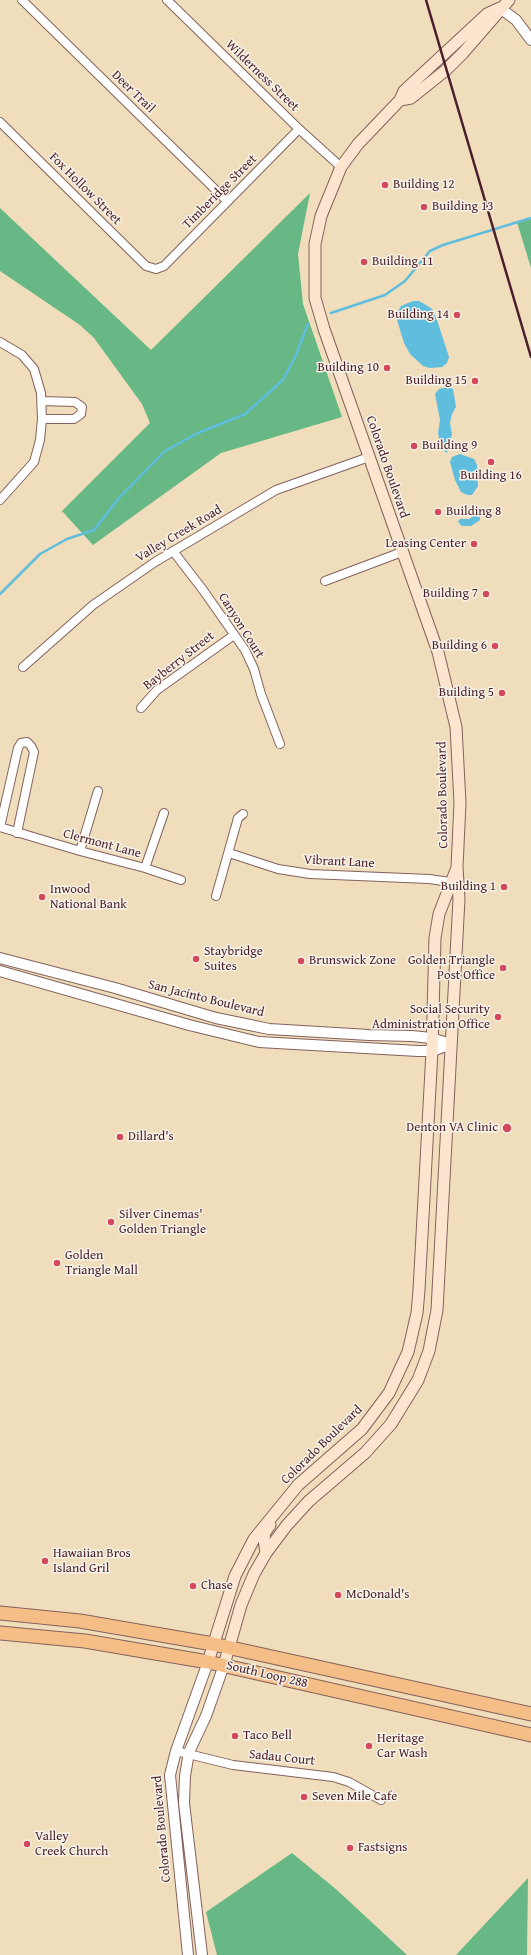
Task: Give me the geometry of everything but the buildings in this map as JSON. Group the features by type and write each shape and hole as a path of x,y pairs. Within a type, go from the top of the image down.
{"highway":[{"name":"South Loop 288","path":"0,1613 80,1621 213,1644 531,1714"},
{"name":"South Loop 288","path":"0,1633 85,1641 224,1665 531,1735"}],"main road":[{"name":"Colorado Boulevard","path":"224,1665 241,1606 254,1574 266,1553 287,1525 309,1501 343,1473 391,1424 418,1380 430,1344 437,1310 441,1260 459,899 457,867 460,803 456,727 438,652 324,329 315,298 315,244 321,216 341,167 358,144 400,100 411,98 446,70 463,53 504,4"},
{"name":"Colorado Boulevard","path":"208,1662 235,1576 243,1558 260,1530 298,1485 359,1432 389,1393 405,1362 413,1336 419,1290 432,1051 431,1038 435,938 439,914 457,867"},
{"path":"359,1432 371,1446"},
{"path":"266,1553 264,1544 265,1532 294,1494 298,1485"}],"street":[{"name":"Deer Trail","path":"22,0 227,201"},
{"name":"Wilderness Street","path":"167,0 299,129 341,167"},
{"path":"504,4 531,40"},
{"name":"Fox Hollow Street","path":"0,122 146,266 156,269"},
{"name":"Timberidge Street","path":"156,269 164,266 299,129"},
{"path":"0,342 22,355 34,369 42,401 40,440 34,462 0,500"},
{"path":"42,401 75,402 82,407 81,414 74,420 42,419"},
{"name":"Valley Creek Road","path":"23,667 93,605 123,582 173,551 276,490 369,457"},
{"name":"Canyon Court","path":"173,551 203,590 245,650 254,669 261,694 280,744"},
{"path":"325,581 402,552"},
{"name":"Bayberry Street","path":"141,708 157,690 234,635"},
{"name":"Clermont Lane","path":"17,833 34,752 32,746 27,742 21,743 18,748 0,827 17,833 80,851 145,868 181,880"},
{"path":"80,851 98,790"},
{"path":"145,868 164,813"},
{"path":"216,896 238,818 243,814"},
{"name":"Vibrant Lane","path":"229,853 278,869 310,874 431,879 450,882"},
{"name":"San Jacinto Boulevard","path":"0,958 216,1018 269,1029 431,1038 451,1044"},
{"name":"San Jacinto Boulevard","path":"0,971 259,1042 328,1047 432,1051 451,1044"},
{"path":"138,1010 141,996"},
{"path":"328,1047 335,1033"},
{"path":"335,1033 340,1047"},
{"name":"Colorado Boulevard","path":"188,1955 170,1775 176,1751 208,1662"},
{"name":"Colorado Boulevard","path":"202,1955 184,1803 185,1776 189,1752 206,1716 224,1665"},
{"name":"Sadau Court","path":"176,1751 189,1752 233,1765 333,1776 349,1782 381,1800"},
{"path":"186,1927 198,1925"}],"green space":[{"path":"310,193 298,254 303,304 342,417 221,453 93,545 62,511 150,423 142,404 94,338 80,325 0,271 0,208 151,350"},
{"path":"531,218 531,268 517,222"},
{"path":"292,1853 337,1890 407,1955 217,1955 206,1912"},
{"path":"528,1878 527,1955 456,1955"}],"water":[{"path":"413,301 419,301 432,309 437,320 449,357 447,363 442,367 430,368 423,366 410,354 404,343 397,320 398,311 401,306"},
{"path":"448,387 453,389 456,407 452,414 450,423 452,434 447,453 441,448 438,433 440,420 435,394 439,389"},
{"path":"460,454 474,459 477,465 478,486 472,495 467,495 461,492 455,480 450,462 452,457"},
{"path":"477,514 480,517 480,520 471,526 462,526 458,522 460,519 469,519"}],"waterway":[{"path":"331,313 385,295 405,281 430,251 443,245 531,218"},
{"path":"0,594 40,554 67,539 94,530 118,499 165,451 198,433 245,414 283,380 296,355 308,324"}],"railway":[{"path":"426,0 531,357"}],"place":[{"name":"Building 12","path":"385,185"},
{"name":"Building 13","path":"424,207"},
{"name":"Building 11","path":"364,262"},
{"name":"Building 14","path":"457,315"},
{"name":"Building 10","path":"387,368"},
{"name":"Building 15","path":"475,381"},
{"name":"Building 9","path":"414,446"},
{"name":"Building 16","path":"491,462"},
{"name":"Building 8","path":"438,512"},
{"name":"Leasing Center","path":"474,544"},
{"name":"Building 7","path":"486,594"},
{"name":"Building 6","path":"495,646"},
{"name":"Building 5","path":"502,693"},
{"name":"Building 1","path":"504,887"},
{"name":"Inwood National Bank","path":"42,897"},
{"name":"Staybridge Suites","path":"196,959"},
{"name":"Brunswick Zone","path":"301,961"},
{"name":"Golden Triangle Post Office","path":"503,968"},
{"name":"Social Security Administration Office","path":"498,1017"},
{"name":"Denton VA Clinic","path":"507,1128"},
{"name":"Dillard's","path":"120,1137"},
{"name":"Silver Cinemas' Golden Triangle","path":"111,1222"},
{"name":"Golden Triangle Mall","path":"57,1263"},
{"name":"Hawaiian Bros Island Gril","path":"45,1561"},
{"name":"Chase","path":"193,1586"},
{"name":"McDonald's","path":"338,1595"},
{"name":"Taco Bell","path":"235,1736"},
{"name":"Heritage Car Wash","path":"369,1746"},
{"name":"Seven Mile Cafe","path":"304,1797"},
{"name":"Valley Creek Church","path":"27,1844"},
{"name":"Fastsigns","path":"350,1848"}]}
